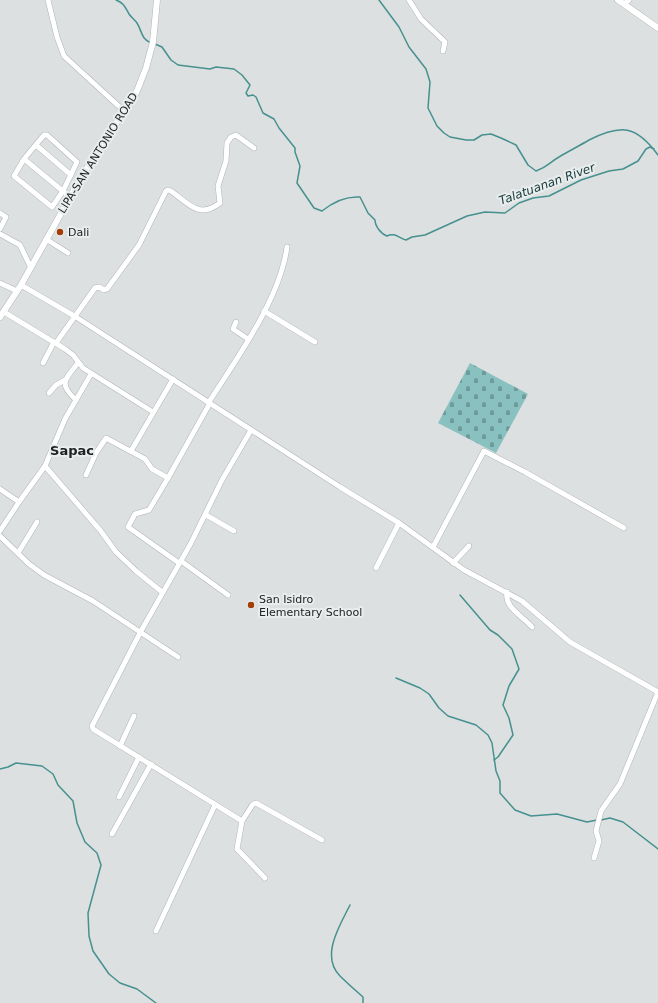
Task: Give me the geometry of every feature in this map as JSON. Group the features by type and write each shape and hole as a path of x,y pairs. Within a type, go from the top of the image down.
{"main road":[{"name":"LIPA-SAN ANTONIO ROAD","path":"0,318 31,268 70,196 141,83 153,44 157,0"},
{"path":"623,1 658,28"}],"street":[{"path":"48,0 57,37 64,56 124,111"},
{"path":"409,0 421,19 445,42 443,51"},
{"path":"44,135 47,135 77,162 63,191 50,208 15,178 15,174 24,159 36,145 44,135"},
{"path":"43,363 55,343 76,317 95,288 97,286 104,290 107,289 139,245 166,191 168,190 196,209 202,211 219,204 221,200 218,186 226,161 226,143 236,135 254,148"},
{"path":"36,145 72,175"},
{"path":"24,159 70,196"},
{"path":"0,213 6,218 0,229"},
{"path":"0,234 20,245 31,268"},
{"path":"46,239 68,253"},
{"path":"228,595 128,527 135,514 149,510 264,311 282,272 287,246"},
{"path":"0,283 17,291"},
{"path":"21,285 76,317 399,523 454,563 522,601 570,642 658,692 620,784 603,808 596,831 599,842 594,858"},
{"path":"264,311 315,342"},
{"path":"4,312 73,355 78,363 91,374 153,412"},
{"path":"236,322 233,329 248,339"},
{"path":"49,393 56,385 65,380 78,363"},
{"path":"0,531 44,466 65,419 91,374"},
{"path":"131,451 173,379"},
{"path":"65,380 66,391 76,400"},
{"path":"242,821 120,746 94,729 92,726 162,592 206,515 222,480 252,430"},
{"path":"86,475 96,453 106,438 145,459 152,469 168,478"},
{"path":"433,547 484,451 525,472 624,528"},
{"path":"44,466 100,530 116,552 136,571 162,592"},
{"path":"0,489 19,502"},
{"path":"206,515 234,531"},
{"path":"18,553 37,522"},
{"path":"376,568 399,523"},
{"path":"0,536 44,575 93,601 141,631 178,657"},
{"path":"454,563 469,546"},
{"path":"507,592 506,598 509,605 532,626"},
{"path":"120,746 134,716"},
{"path":"119,797 139,757"},
{"path":"112,834 151,764"},
{"path":"265,878 237,849 242,821 251,806 256,804 322,840"},
{"path":"156,931 215,805"}],"green space":[{"path":"470,363 528,394 496,453 438,423"}],"waterway":[{"name":"Talatuanan River","path":"116,0 121,2 137,23 143,37 151,43"},
{"path":"379,0 399,27 409,47 426,69 430,82 428,108 437,126 450,137 474,140 482,135 491,134 516,145 528,165 536,171 589,140 610,131 627,130 635,133 650,145 658,155"},
{"name":"Talatuanan River","path":"155,44 162,47 171,60 178,65 210,69 216,67 234,69 242,75 250,85 246,93 248,96 253,95 256,97 263,113 274,119 279,128 295,148 300,166 297,183 314,208 322,211 340,200 360,197 368,213 375,220 376,225 381,232 387,236 394,235 406,240 412,237 425,235 467,216 485,212 505,213 519,203 533,198 549,196 581,180 609,171 623,169 638,161 646,149 650,147 654,149"},
{"path":"460,595 490,630 498,635 512,649 519,669 509,686 503,705 509,718 513,735 498,757 494,760"},
{"path":"396,678 420,688 429,694 439,708 448,716 476,725 488,735 492,743 496,771 500,781 500,793 515,810 531,816 557,814 587,822 597,820"},
{"path":"0,769 16,763 42,766 53,774 58,785 73,801 77,823 85,842 97,853 101,865 88,913 89,936 93,951 109,974 120,983 137,989 156,1003"},
{"path":"601,820 610,818 623,822 658,849"},
{"path":"350,905 337,931 332,950 332,959 334,968 340,976 363,997 363,1003"}],"place":[{"name":"Dali","path":"60,232"},
{"name":"San Isidro Elementary School","path":"251,605"}],"district":[{"name":"Sapac","path":"72,450"}]}
